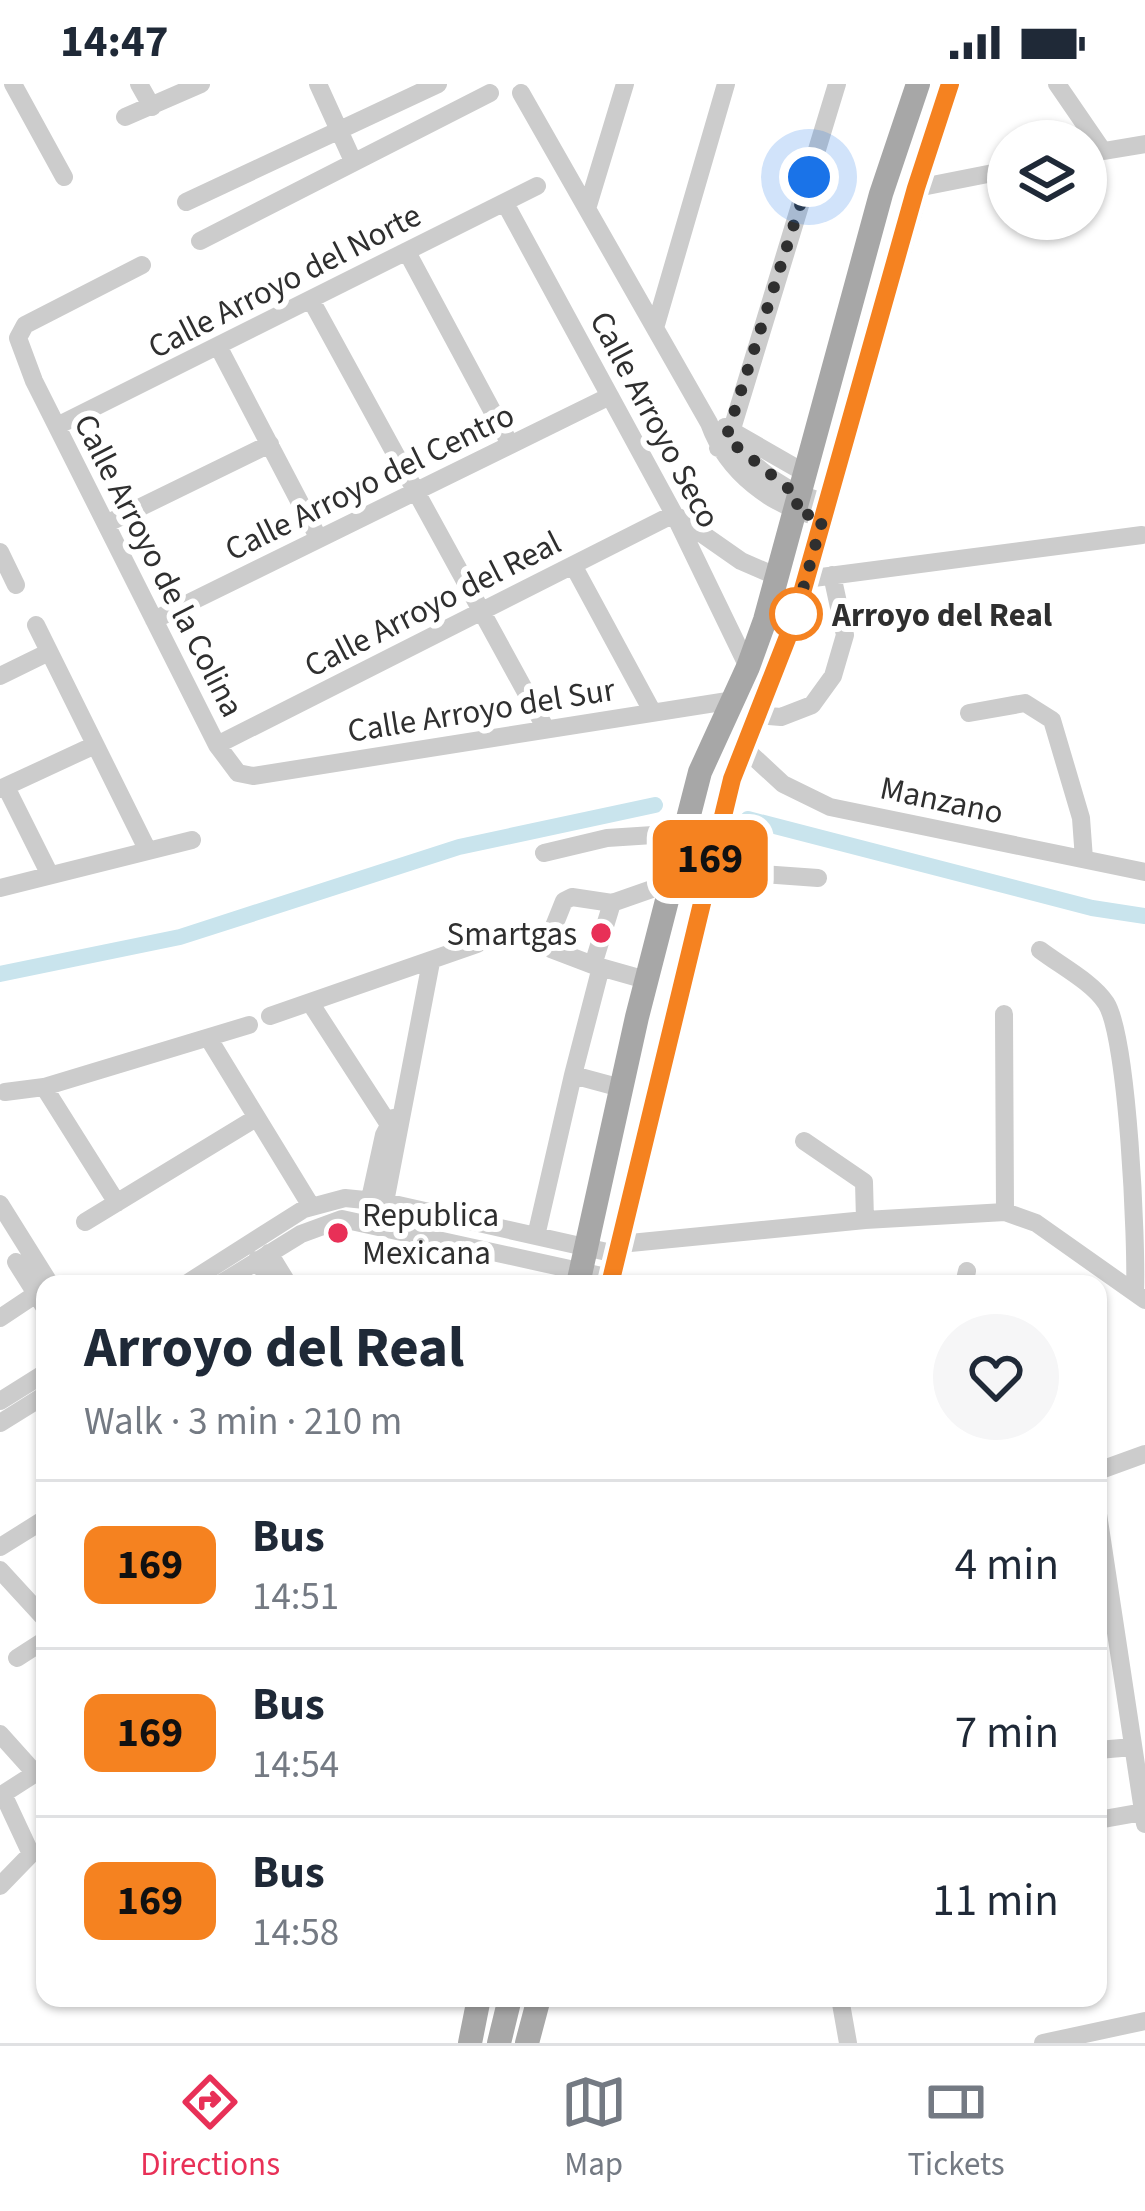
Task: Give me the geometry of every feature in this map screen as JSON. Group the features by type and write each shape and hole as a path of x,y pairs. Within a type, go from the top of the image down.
{"main road":[{"path":"582,1267 646,980 700,772 748,667 778,577 881,194 918,84"},
{"path":"614,1265 732,779 806,579 950,84"},
{"path":"470,2043 477,2007"},
{"path":"499,2043 508,2007"},
{"path":"527,2043 537,2007"}],"street":[{"path":"14,84 64,177"},
{"path":"139,84 152,107"},
{"path":"125,117 201,84"},
{"path":"318,84 353,161"},
{"path":"186,202 438,84"},
{"path":"587,209 625,84"},
{"path":"655,328 726,84"},
{"path":"725,438 837,84"},
{"path":"1057,84 1076,120"},
{"path":"200,241 486,89 505,99 524,88 709,423 763,482 799,494"},
{"path":"1107,151 1145,144"},
{"path":"916,188 987,174"},
{"name":"Calle Arroyo del Norte","path":"57,427 537,186"},
{"name":"Calle Arroyo Seco","path":"505,202 674,514 748,667"},
{"path":"407,252 510,444"},
{"name":"Calle Arroyo de la Colina","path":"142,265 19,331 34,381 217,745 238,773"},
{"path":"311,300 545,729"},
{"path":"218,346 319,538"},
{"name":"Calle Arroyo del Centro","path":"154,620 610,396"},
{"path":"725,438 825,510"},
{"path":"106,524 270,444"},
{"path":"674,514 706,539 778,577"},
{"name":"Calle Arroyo del Real","path":"217,745 674,514"},
{"path":"806,579 1142,535"},
{"path":"2,559 16,585"},
{"path":"573,565 652,710"},
{"path":"758,715 781,717 812,705 833,676 844,635 832,575"},
{"path":"36,625 148,851"},
{"path":"0,676 49,652"},
{"name":"Calle Arroyo del Sur","path":"238,773 253,776 734,700"},
{"path":"969,713 1025,703 1052,720 1081,818 1084,859"},
{"path":"50,875 3,788 95,745"},
{"name":"Manzano","path":"744,748 783,784 830,807 1145,872"},
{"path":"544,853 607,838 684,833"},
{"path":"0,888 192,840"},
{"path":"708,870 818,878"},
{"path":"646,980 551,949 548,940 564,901 612,903 672,882"},
{"path":"536,1236 612,903"},
{"path":"270,1016 477,944"},
{"path":"1040,950 1102,997 1112,1014 1124,1078 1140,1296"},
{"path":"377,1201 430,962"},
{"path":"310,1004 396,1121"},
{"path":"1004,1014 1005,1212"},
{"path":"5,1092 44,1087 249,1025"},
{"path":"209,1039 308,1208"},
{"path":"573,1075 621,1088"},
{"path":"44,1087 117,1203"},
{"path":"85,1222 256,1118"},
{"path":"804,1141 864,1182 865,1220"},
{"path":"200,1275 308,1208 345,1198 536,1236 582,1267"},
{"path":"0,1204 16,1263 36,1286"},
{"path":"234,1275 319,1226 343,1219 582,1267 865,1220 1005,1212 1036,1223 1140,1296"},
{"path":"263,1256 269,1275"},
{"path":"263,1256 279,1275"},
{"path":"0,1318 36,1299"},
{"path":"0,1401 36,1379"},
{"path":"0,1423 36,1401"},
{"path":"1107,1468 1145,1454"},
{"path":"0,1546 36,1524"},
{"path":"0,1570 36,1609"},
{"path":"1107,1574 1144,1818 1107,1820"},
{"path":"17,1658 36,1646"},
{"path":"0,1734 36,1766"},
{"path":"1107,1749 1133,1747"},
{"path":"0,1886 31,1854 1,1795 36,1773"},
{"path":"842,2007 848,2043"},
{"path":"1043,2043 1145,2021"}],"waterway":[{"path":"0,974 180,937 459,847 655,805"},
{"path":"748,819 1092,908 1145,916"}],"bus line":[{"name":"169","path":"612,1275 717,831 732,779 794,621 916,188 950,84"}],"place":[{"name":"Arroyo del Real","path":"796,614"},
{"name":"Smartgas","path":"601,933"},
{"name":"Republica Mexicana","path":"338,1233"}],"route":[{"path":"796,614 794,621 823,518 795,512 799,497 726,438 809,177"}]}
